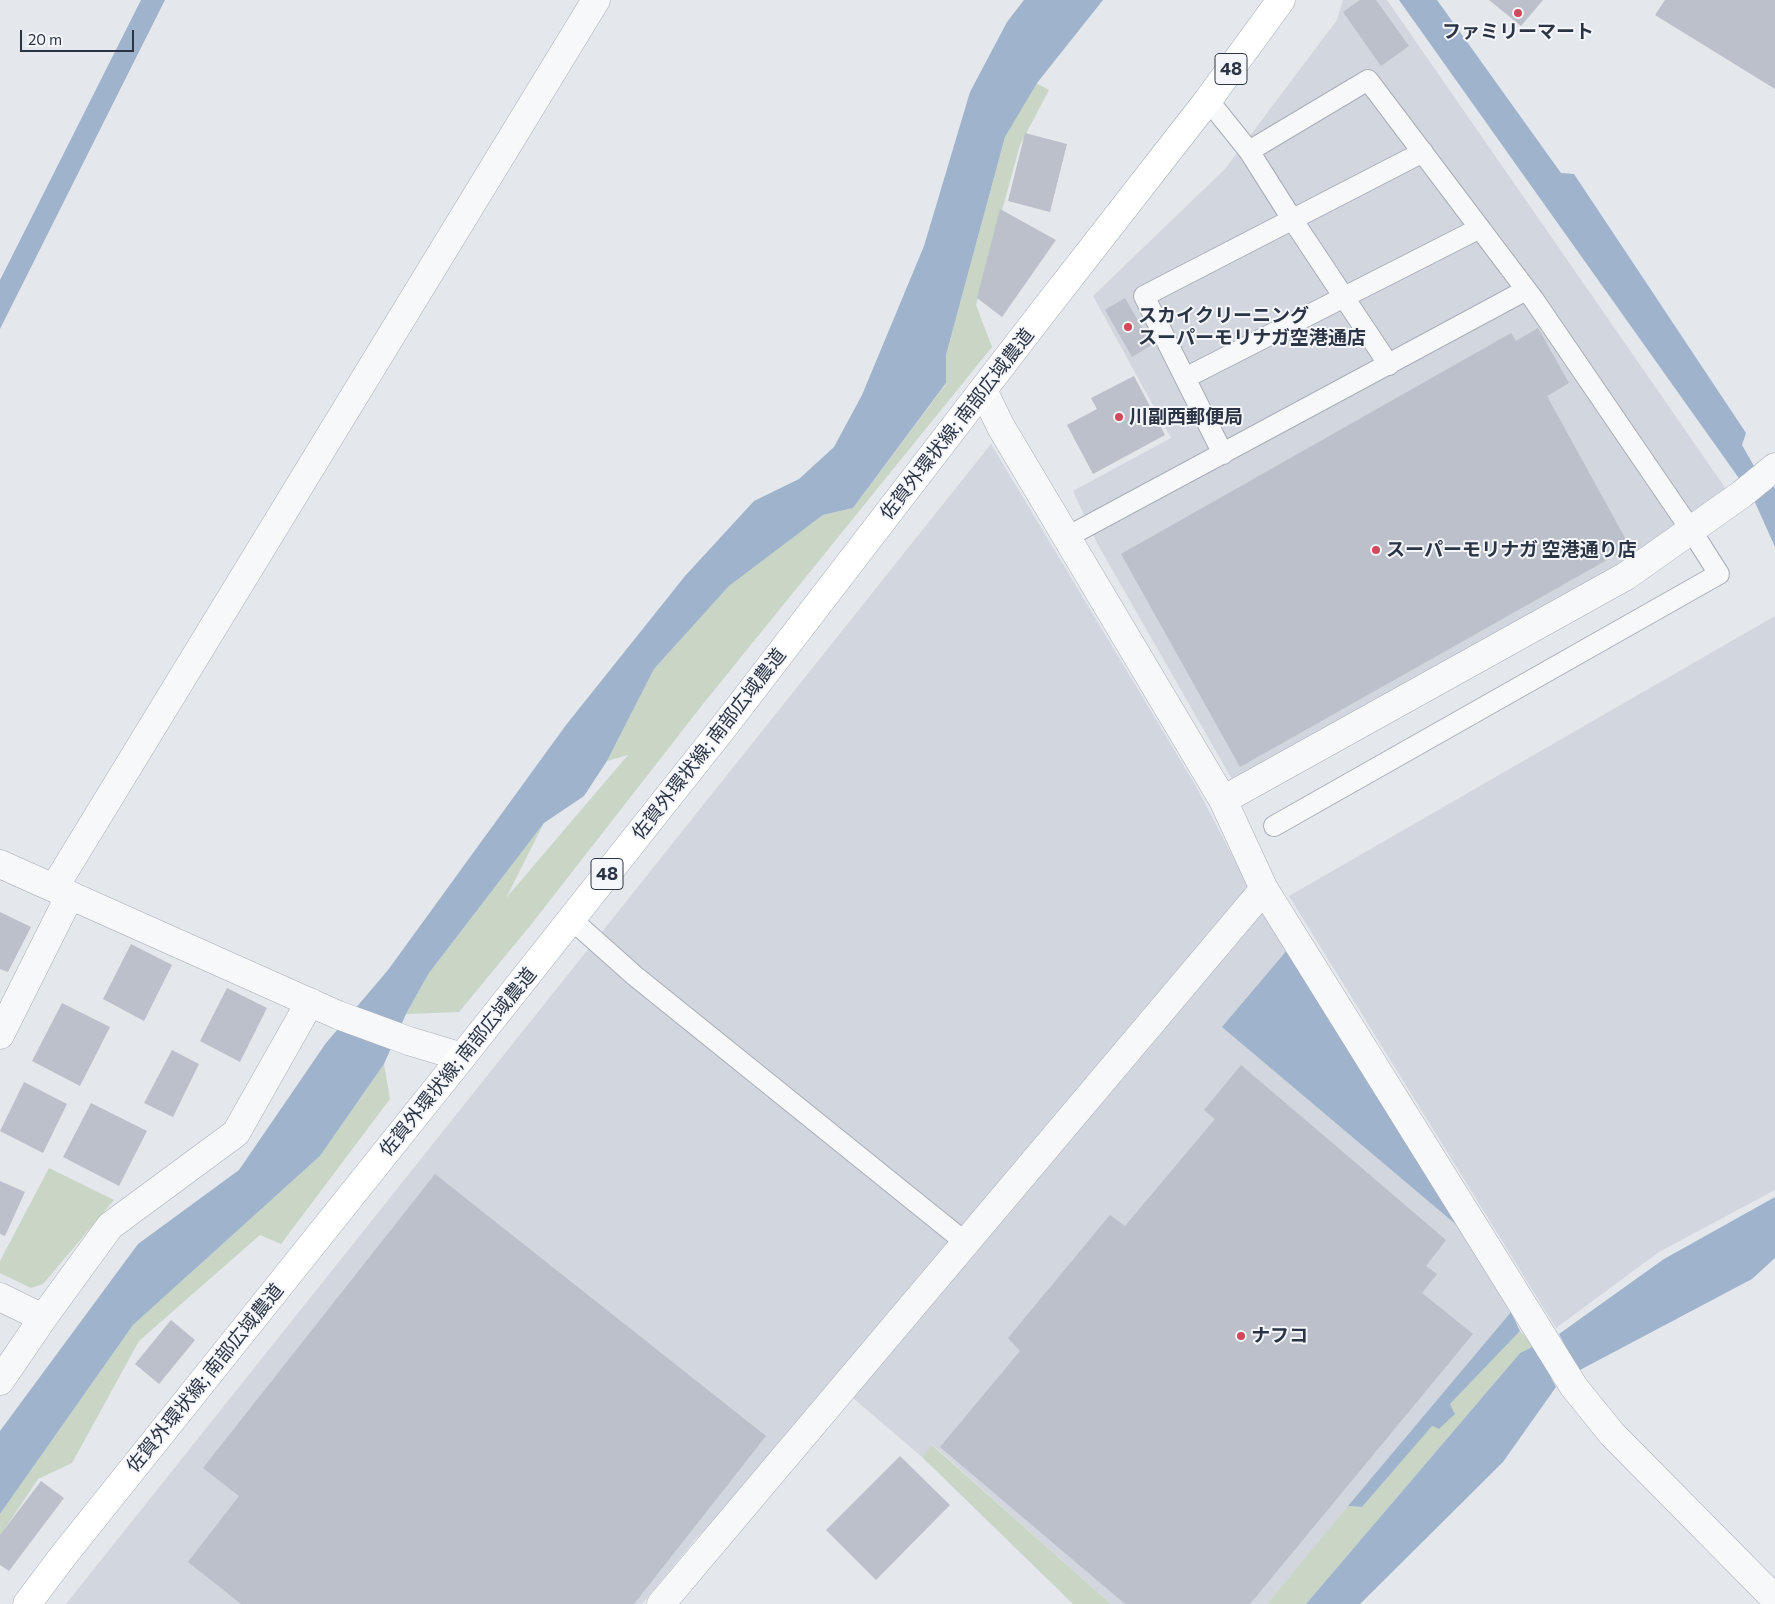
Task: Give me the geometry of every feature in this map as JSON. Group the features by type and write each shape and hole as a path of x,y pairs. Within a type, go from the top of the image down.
{"main road":[{"name":"48","path":"1208,100 1280,0"},
{"name":"佐賀外環状線; 南部広域農道","path":"27,1604 69,1548 462,1058 726,724 1208,100"}],"street":[{"path":"0,1035 62,891 596,0"},
{"path":"983,390 1001,427 1223,800 1264,889 1574,1387 1612,1434 1775,1599"},
{"path":"1223,800 1626,576 1742,494 1770,471"},
{"path":"0,864 338,1015 462,1058"},
{"path":"661,1604 1264,889"},
{"path":"0,1380 110,1226 236,1132 310,1002"},
{"path":"0,1297 43,1318"}],"lane":[{"path":"1249,151 1368,80 1526,290 1691,530 1719,574 1274,826"},
{"path":"1208,100 1249,151 1389,365"},
{"path":"1223,454 1144,296 1423,152"},
{"path":"1185,378 1480,228"},
{"path":"1067,537 1526,290"},
{"path":"571,919 635,976 965,1242"}],"shaded area":[{"path":"1343,0 1387,0 1726,489 1626,562 1233,781 1097,543 1073,491 1171,438 1093,296 1225,169 1337,20"},
{"path":"991,444 1197,788 1246,882 1511,1312 1267,1604 1111,1604 933,1445 922,1457 853,1398 698,1536 642,1604 66,1604"},
{"path":"1775,616 1775,1190 1659,1252 1556,1328 1289,896"}],"green space":[{"path":"1036,83 1049,90 1020,145 976,305 992,347 703,704 530,926 459,1012 406,1014 429,973 544,823 506,898 628,755 607,761 654,669 729,586 823,515 853,508 946,384 946,355 1005,137"},
{"path":"384,1064 390,1099 281,1244 260,1235 139,1341 72,1463 38,1479 0,1536 0,1514 133,1325 320,1156"},
{"path":"49,1168 114,1200 43,1284 31,1288 0,1273 0,1261"},
{"path":"1520,1331 1534,1346 1520,1353 1306,1604 1267,1604 1348,1506 1362,1507 1450,1404"},
{"path":"932,1445 1111,1604 1073,1604 922,1457"}],"water":[{"path":"141,0 165,0 0,329 0,280"},
{"path":"1024,0 1103,0 1037,83 1005,137 946,355 946,383 853,508 823,515 729,586 654,669 607,761 584,796 544,823 429,973 406,1014 384,1064 320,1156 133,1325 0,1514 0,1431 138,1244 239,1170 326,1043 388,970 566,725 685,576 754,501 799,479 834,447 862,395 924,246 970,92 1007,22"},
{"path":"1399,0 1437,0 1561,173 1574,174 1746,433 1742,445 1762,480 1775,488 1775,547 1753,498"},
{"path":"1288,949 1459,1227 1222,1027"},
{"path":"1775,1197 1775,1258 1752,1279 1580,1370 1576,1363 1551,1378 1556,1387 1503,1462 1360,1604 1306,1604 1520,1353 1534,1346 1543,1362 1566,1347 1559,1334 1664,1259"},
{"path":"1511,1312 1520,1331 1450,1404 1455,1414 1439,1429 1432,1426 1362,1507 1348,1506"}],"building":[{"path":"1360,0 1376,0 1409,46 1381,66 1343,12"},
{"name":"ファミリーマート","path":"1489,0 1543,0 1521,26"},
{"path":"1665,0 1775,0 1775,89 1655,15"},
{"path":"1025,133 1067,144 1050,212 1008,201"},
{"path":"1000,209 1056,240 1002,317 977,298"},
{"name":"スカイクリーニング スーパーモリナガ空港通店","path":"1125,298 1152,345 1132,357 1105,310"},
{"name":"スーパーモリナガ 空港通り店","path":"1538,328 1569,383 1547,396 1630,547 1240,767 1121,554 1511,333 1516,341"},
{"name":"川副西郵便局","path":"1134,376 1165,435 1093,474 1067,425 1097,409 1091,398"},
{"path":"0,912 31,927 8,972 0,969"},
{"path":"131,944 172,965 144,1021 103,999"},
{"path":"227,988 267,1008 240,1062 200,1041"},
{"path":"62,1003 110,1027 80,1086 32,1061"},
{"path":"172,1050 199,1064 173,1117 144,1103"},
{"name":"ナフコ","path":"1241,1065 1446,1240 1426,1266 1437,1274 1422,1293 1473,1334 1250,1604 1125,1604 940,1447 1020,1351 1008,1338 1110,1215 1125,1226 1215,1119 1204,1110"},
{"path":"24,1082 67,1104 43,1153 0,1131"},
{"path":"91,1103 147,1131 119,1186 63,1157"},
{"path":"435,1174 766,1436 634,1604 241,1604 188,1562 239,1496 203,1468"},
{"path":"0,1181 25,1192 5,1236 0,1234"},
{"path":"171,1320 195,1340 159,1384 135,1364"},
{"path":"900,1456 950,1505 876,1580 826,1530"},
{"path":"41,1481 64,1498 9,1571 0,1565 0,1535"}],"place":[{"name":"ファミリーマート","path":"1518,13"},
{"name":"スカイクリーニング スーパーモリナガ空港通店","path":"1128,327"},
{"name":"川副西郵便局","path":"1119,417"},
{"name":"スーパーモリナガ 空港通り店","path":"1376,550"},
{"name":"ナフコ","path":"1241,1336"}]}
